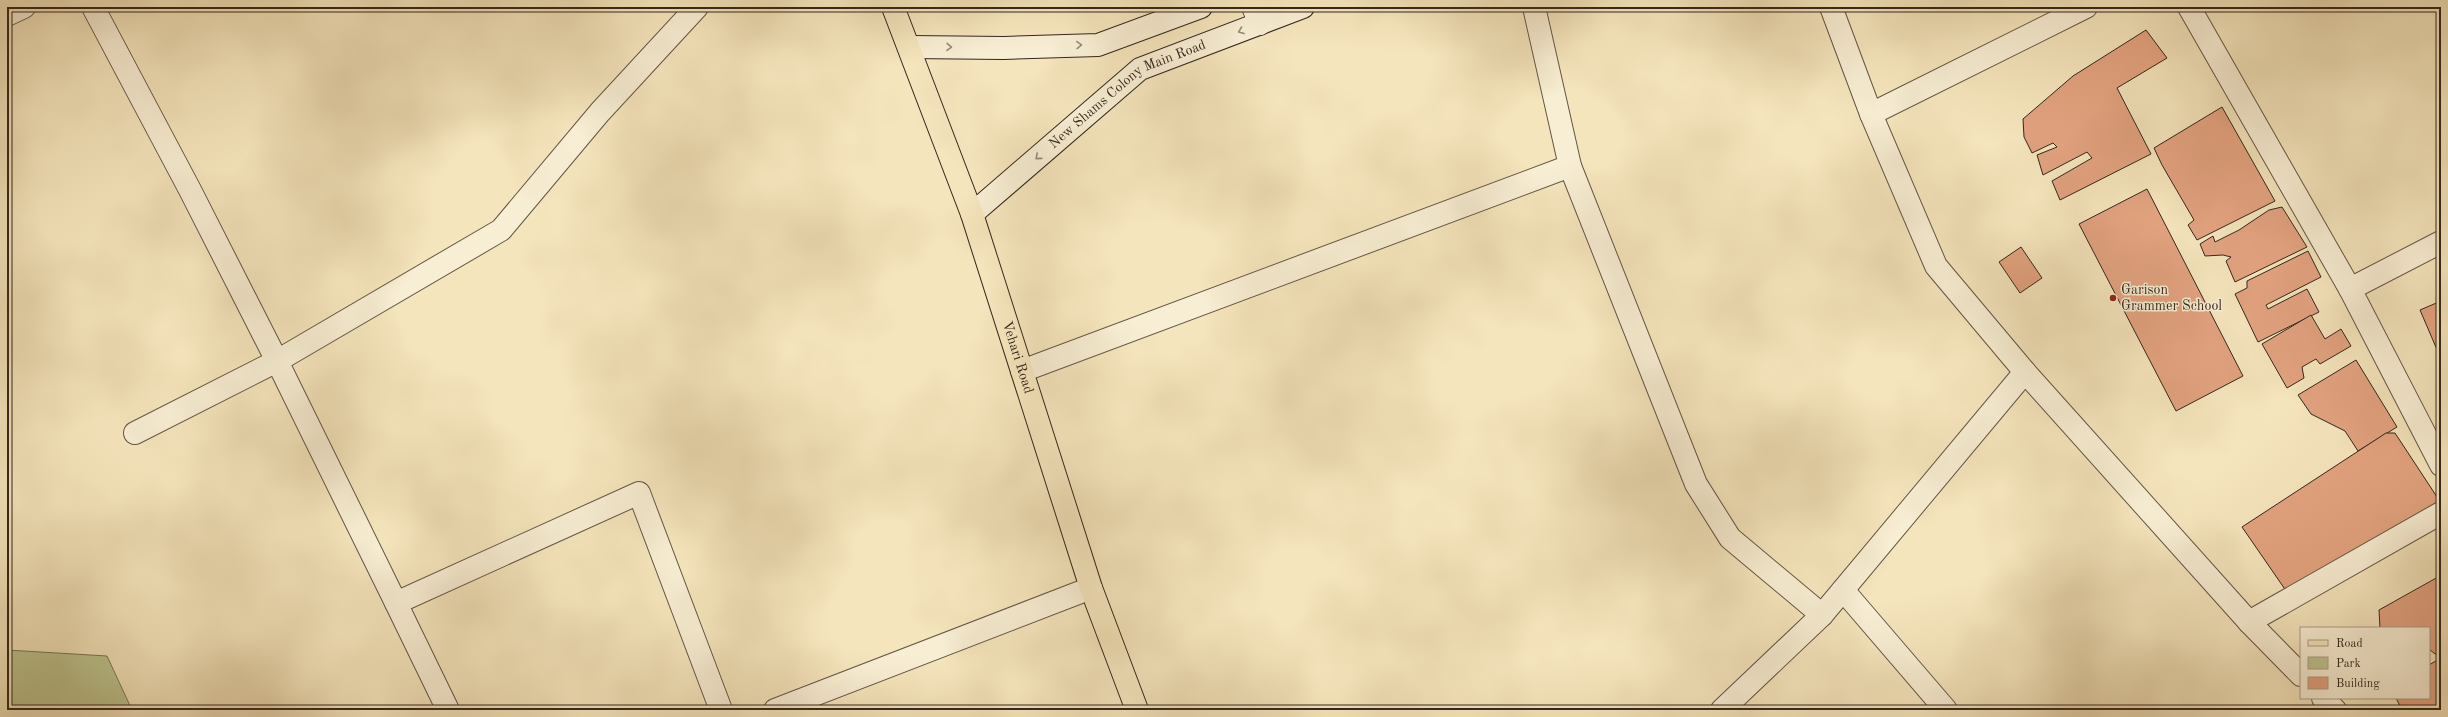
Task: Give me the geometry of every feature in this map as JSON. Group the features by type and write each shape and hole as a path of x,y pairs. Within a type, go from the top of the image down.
{"main road":[{"name":"Vehari Road","path":"893,7 910,47 972,214 1091,588 1137,710"}],"street":[{"path":"7,15 24,7"},
{"path":"93,7 190,190 277,361 448,710"},
{"path":"135,433 277,361 501,230 600,112 697,7"},
{"path":"910,47 1004,48 1098,45 1201,7"},
{"name":"New Shams Colony Main Road","path":"972,214 1140,69 1257,15 1303,7"},
{"path":"1534,7 1570,166 1696,484 1730,538 1822,615"},
{"path":"1831,7 1871,114 1936,266 2025,372 2249,622 2300,674"},
{"path":"1871,114 2086,7"},
{"path":"2189,7 2350,289 2441,465"},
{"path":"1022,371 1570,166"},
{"path":"2350,289 2441,242"},
{"path":"1722,710 1822,615 2025,372"},
{"path":"396,603 639,493 721,710"},
{"path":"2249,622 2441,513"},
{"path":"774,710 1091,588"},
{"path":"1843,590 1946,710"},
{"path":"2324,699 2335,710"}],"green space":[{"path":"7,650 107,656 132,710 7,710"}],"building":[{"path":"2146,30 2167,58 2117,88 2151,154 2060,200 2052,181 2092,158 2087,152 2043,175 2037,155 2057,147 2053,143 2032,153 2024,137 2023,119 2073,76"},
{"path":"2222,107 2275,201 2197,240 2188,225 2194,220 2162,165 2154,148"},
{"path":"2147,189 2243,376 2176,411 2079,224"},
{"path":"2282,207 2307,247 2235,282 2226,261 2231,257 2223,255 2205,256 2200,244 2213,236 2215,242 2239,230 2269,210"},
{"path":"2021,247 2042,278 2020,293 1999,262"},
{"path":"2308,251 2321,277 2266,305 2268,309 2307,289 2319,312 2258,342 2235,294 2247,288 2247,281"},
{"path":"2441,301 2441,359 2420,310"},
{"path":"2311,315 2325,339 2341,329 2351,346 2320,364 2316,359 2302,367 2304,378 2287,388 2262,344"},
{"path":"2356,360 2397,427 2358,451 2345,431 2311,414 2298,395"},
{"path":"2386,433 2395,433 2441,503 2291,598 2242,527"},
{"path":"2438,577 2441,582 2441,651 2435,654 2430,650 2430,627 2380,627 2379,610"},
{"path":"2441,658 2441,710 2402,710 2396,699 2430,699 2430,664"}],"place":[{"name":"Garison Grammer School","path":"2113,298"}]}
